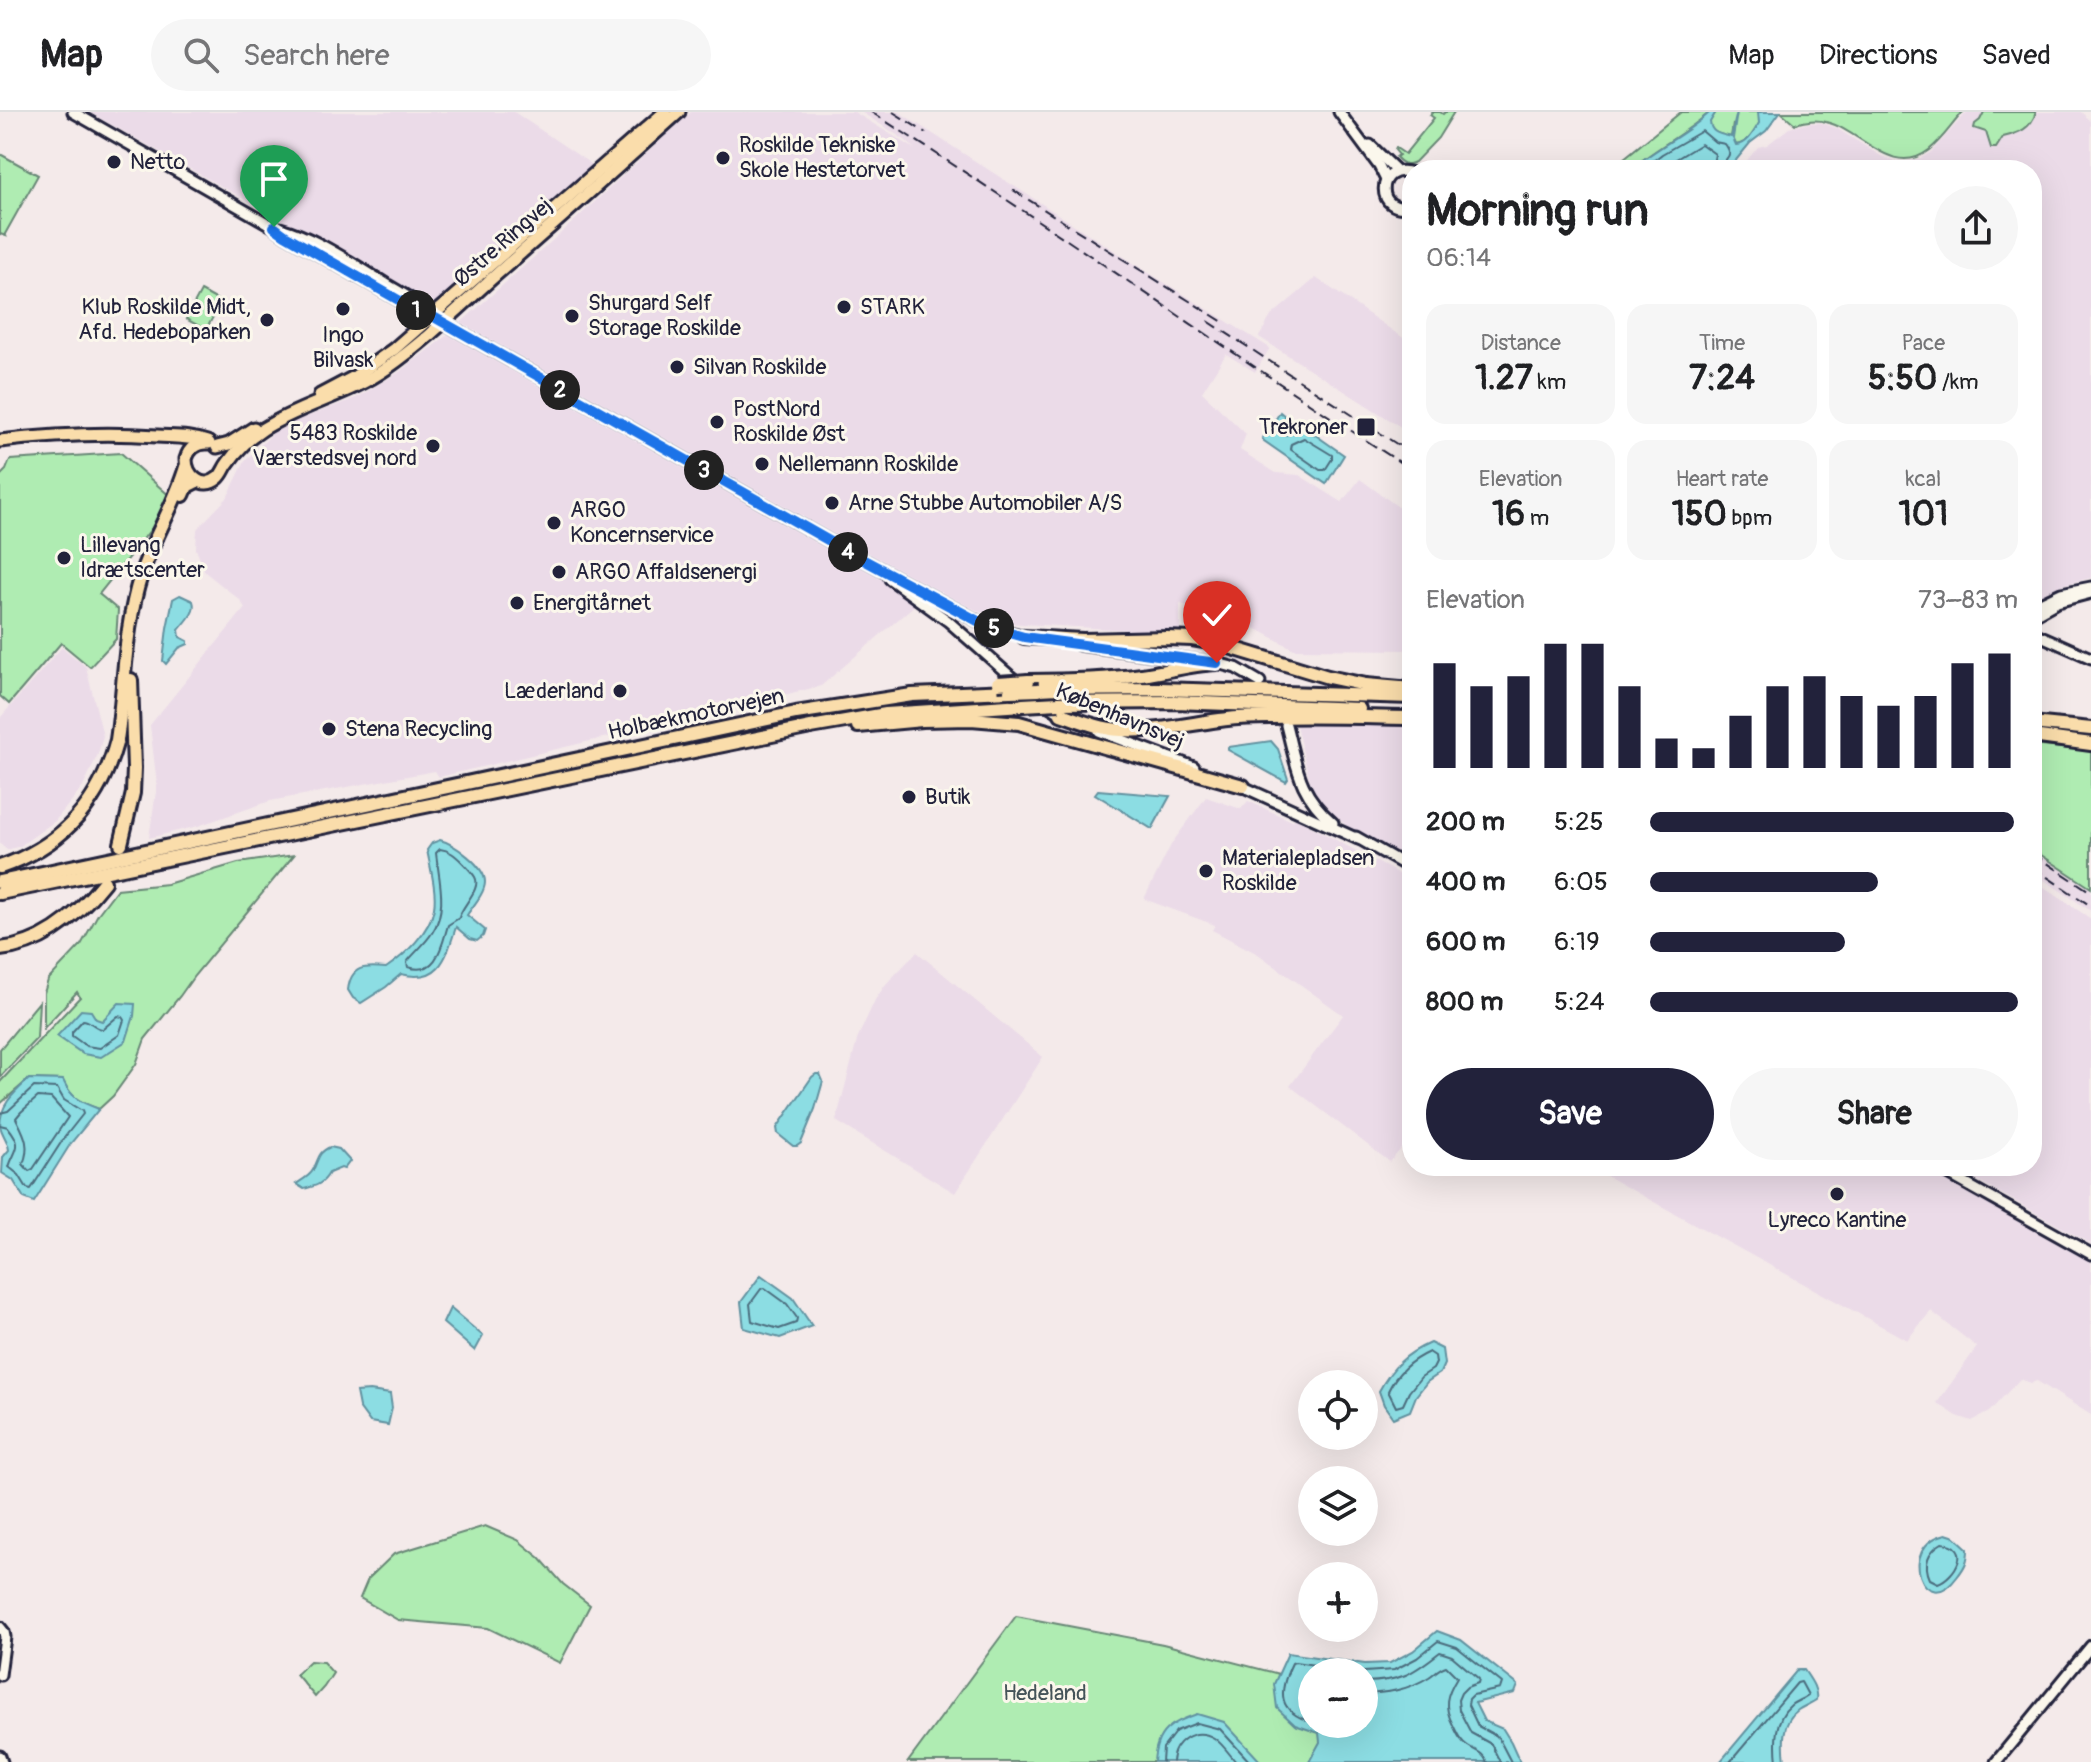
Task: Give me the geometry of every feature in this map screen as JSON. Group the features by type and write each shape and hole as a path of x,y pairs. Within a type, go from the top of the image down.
{"highway":[{"path":"0,867 36,852 55,839 89,805 112,761 133,604 154,542 175,500 186,461"},
{"path":"121,844 133,793 131,683 138,608 149,568 163,535 187,486 197,481"},
{"path":"1024,637 1192,639 1216,643 1328,677 1402,688"},
{"path":"845,705 874,696 998,683 1095,680 1192,664 1217,663"},
{"name":"Holbækmotorvejen","path":"0,882 796,713 912,695 1160,689 1402,697"},
{"name":"Holbækmotorvejen","path":"0,893 886,714 1023,705 1060,709 1175,702 1402,711"},
{"path":"1060,709 1098,727 1121,730 1148,730 1235,718 1402,718"},
{"path":"811,727 959,719 1008,722 1048,730 1243,786"},
{"path":"2042,724 2091,729"},
{"path":"2042,737 2091,744"},
{"path":"0,949 32,941 54,930 75,915 104,882"}],"main road":[{"name":"Københavnsvej","path":"73,112 274,227 302,236 341,257 437,319 854,555 989,627 1024,637 1217,663 1236,668 1260,682"},
{"name":"Østre Ringvej","path":"225,467 261,431 370,379 409,351 437,319 665,112"},
{"name":"Østre Ringvej","path":"213,445 229,444 261,424 356,376 437,319 679,112"},
{"path":"1339,112 1379,166 1386,180 1384,191 1388,201 1402,208"},
{"path":"1350,126 1397,171"},
{"path":"1386,180 1402,170"},
{"path":"0,441 108,435 177,436 213,445 224,456 225,467 220,476 214,481 197,481 189,474 179,445 160,436"},
{"path":"186,461 195,445 213,445"},
{"name":"Københavnsvej","path":"854,555 948,621 1034,697 1087,726 1243,786 1358,839"},
{"path":"2042,602 2061,593 2091,587"},
{"path":"2042,610 2057,602 2091,593"},
{"path":"2042,636 2091,658"},
{"name":"Københavnsvej","path":"1286,725 1299,777 1307,795 1332,823 1402,863"},
{"path":"1952,1176 2091,1254"},
{"path":"0,1675 5,1637 1,1627"},
{"path":"1996,1762 2091,1646"},
{"path":"0,1756 2,1762"}],"shaded area":[{"path":"89,112 514,112 594,166 434,306"},
{"path":"691,112 854,112 915,149 861,112 899,112 1270,348 1255,372 1226,354 1202,392 1246,434 1240,450 1276,473 1299,475 1342,502 1360,479 1402,510 1402,650 1294,649 1234,617 1180,604 1180,633 1006,623 931,591 821,686 439,777 435,771 270,801 198,826 149,838 157,785 150,725 245,608 240,600 205,572 196,549 197,529 227,498 245,461 275,431 358,397 399,372 445,337"},
{"path":"1967,112 2081,112 2091,121 2091,578 2061,585 2042,595 2042,160 1913,160 1931,152"},
{"path":"1809,123 1836,128 1891,160 1747,160 1758,147 1767,145 1789,128"},
{"path":"1316,278 1402,337 1402,428 1259,337 1271,316"},
{"path":"62,647 86,667 103,736 83,787 55,821 20,846 7,850 0,844 0,718"},
{"path":"1295,721 1402,725 1402,857 1352,830 1324,808 1311,786"},
{"path":"1206,797 1241,809 1248,801 1292,821 1295,818 1402,876 1402,1148 1390,1162 1290,1086 1343,1015 1258,954 1212,930 1215,925 1144,899 1172,843"},
{"path":"2042,856 2091,888 2091,911 2042,879"},
{"path":"2042,886 2091,919 2091,1244 1970,1176 2042,1176"},
{"path":"917,952 1043,1057 955,1193 836,1121 858,1037 875,1000"},
{"path":"1606,1176 1941,1176 2091,1260 2091,1415 2037,1381 2031,1383 2020,1379 1989,1412 1972,1421 1957,1416 1937,1403 1977,1347 1931,1311 1907,1340"}],"green space":[{"path":"1433,112 1454,112 1438,138 1417,160 1402,162 1396,157 1399,155 1396,148 1405,154 1434,118 1430,115"},
{"path":"1681,112 1710,112 1643,160 1622,160"},
{"path":"1716,112 1758,112 1761,117 1752,135 1736,145 1733,124 1731,137 1712,129 1709,122"},
{"path":"1781,112 1963,112 1929,150 1902,159 1877,150 1839,127 1818,121 1795,124"},
{"path":"1984,112 2036,112 2028,126 2003,137 1996,148 1991,148 1986,132 1974,128"},
{"path":"0,154 38,175 6,236 0,234"},
{"path":"201,291 221,302 206,330 186,319"},
{"name":"Lillevang Idrætscenter","path":"121,453 172,498 99,594 118,610 116,639 90,667 61,643 9,704 0,696 0,476 10,460"},
{"path":"2042,746 2091,751 2091,888 2042,856"},
{"path":"294,855 145,1039 136,1064 113,1096 99,1109 77,1099 62,1080 29,1079 0,1104 0,1082 80,997 77,992 44,1028 44,993 48,980 81,945 98,914 117,889 167,884 238,863"},
{"path":"39,1002 37,1038 0,1077 0,1049"},
{"path":"485,1526 518,1540 540,1558 563,1584 590,1605 560,1663 488,1628 398,1620 360,1598 368,1579 394,1554"},
{"name":"Hedeland","path":"1016,1616 1163,1644 1283,1675 1298,1700 1298,1738 1378,1738 1378,1728 1498,1762 908,1762"},
{"path":"310,1661 323,1662 333,1673 315,1697 296,1674"}],"water":[{"path":"1710,112 1716,112 1710,122 1712,129 1731,137 1737,112 1733,138 1736,145 1744,143 1752,134 1759,123 1758,112 1780,112 1766,131 1750,143 1736,160 1643,160"},
{"path":"1280,412 1286,417 1282,426 1285,435 1304,427 1344,455 1326,484 1262,438"},
{"path":"180,595 193,601 194,605 190,617 179,630 180,637 188,644 179,648 166,664 163,661 167,628 173,599"},
{"path":"1271,741 1278,749 1288,779 1286,782 1228,750 1228,747"},
{"path":"1098,790 1170,796 1152,829 1095,794"},
{"path":"440,840 467,856 484,876 483,891 467,915 485,930 483,936 477,941 470,939 456,927 449,949 433,972 414,976 401,974 361,1003 348,990 352,976 366,967 386,968 408,950 432,917 435,902 427,850 432,843"},
{"path":"119,1003 135,1004 126,1041 101,1057 83,1054 57,1036 81,1010 91,1011 96,1019 102,1021"},
{"path":"816,1074 820,1074 823,1081 815,1109 801,1143 793,1146 778,1134 777,1128"},
{"path":"29,1079 63,1080 77,1099 99,1109 71,1143 34,1202 24,1198 13,1180 2,1173 3,1157 9,1150 0,1126 5,1105"},
{"path":"330,1147 339,1149 350,1161 344,1169 329,1173 322,1182 312,1187 304,1189 296,1184 310,1174 320,1154"},
{"path":"761,1275 793,1298 812,1326 780,1338 744,1328 741,1302"},
{"path":"450,1308 483,1336 475,1351 443,1323"},
{"path":"1430,1343 1442,1349 1444,1364 1440,1373 1427,1382 1416,1396 1410,1411 1393,1418 1379,1391 1400,1362"},
{"path":"356,1392 390,1394 392,1408 388,1425 370,1422 359,1407"},
{"path":"1946,1534 1955,1537 1968,1549 1967,1557 1957,1577 1945,1588 1935,1591 1926,1586 1920,1576 1919,1564 1922,1552 1931,1541"},
{"path":"1437,1631 1461,1640 1518,1685 1515,1693 1475,1703 1484,1721 1503,1729 1520,1762 1309,1762 1320,1738 1378,1738 1378,1663 1390,1663 1413,1651"},
{"path":"1288,1653 1323,1658 1298,1658 1298,1726 1277,1708 1274,1684"},
{"path":"1798,1669 1804,1670 1811,1681 1816,1700 1792,1715 1786,1727 1785,1762 1720,1762"},
{"path":"1197,1714 1224,1722 1261,1762 1154,1762 1161,1735 1172,1725"}],"railway":[{"path":"871,112 1402,463"},
{"path":"893,112 926,133"},
{"path":"1013,190 1223,322"},
{"path":"1208,321 1402,447"},
{"path":"2042,860 2091,892"},
{"path":"2042,874 2091,906"}],"place":[{"name":"Roskilde Tekniske Skole Hestetorvet","path":"723,158"},
{"name":"Netto","path":"114,162"},
{"name":"STARK","path":"844,307"},
{"name":"Ingo Bilvask","path":"343,309"},
{"name":"Shurgard Self Storage Roskilde","path":"572,316"},
{"name":"Klub Roskilde Midt, Afd. Hedeboparken","path":"267,320"},
{"name":"Silvan Roskilde","path":"677,367"},
{"name":"PostNord Roskilde Øst","path":"717,422"},
{"name":"Trekroner","path":"1366,427"},
{"name":"5483 Roskilde Værstedsvej nord","path":"433,446"},
{"name":"Nellemann Roskilde","path":"762,464"},
{"name":"Arne Stubbe Automobiler A/S","path":"832,503"},
{"name":"ARGO Koncernservice","path":"554,523"},
{"name":"Lillevang Idrætscenter","path":"64,558"},
{"name":"ARGO Affaldsenergi","path":"559,572"},
{"name":"Energitårnet","path":"517,603"},
{"name":"Læderland","path":"620,691"},
{"name":"Stena Recycling","path":"329,729"},
{"name":"Butik","path":"909,797"},
{"name":"Materialepladsen Roskilde","path":"1206,871"},
{"name":"Lyreco Kantine","path":"1837,1194"}],"route":[{"path":"274,227 416,310 432,316 847,551 989,627 1024,637 1217,663"}]}
